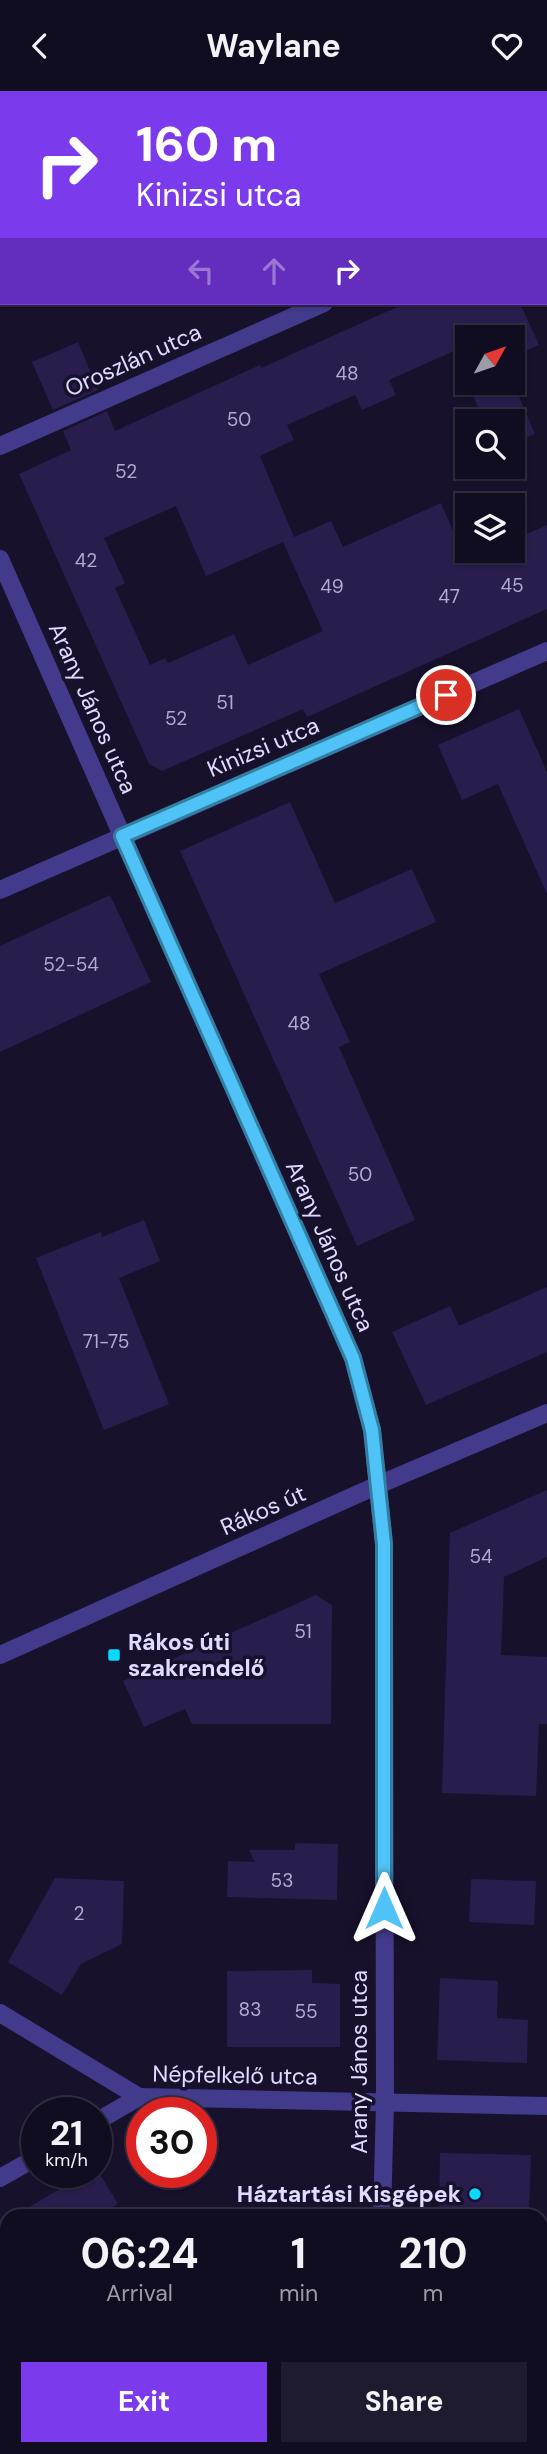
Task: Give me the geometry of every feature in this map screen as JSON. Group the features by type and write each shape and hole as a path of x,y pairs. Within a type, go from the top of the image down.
{"street":[{"name":"Oroszlán utca","path":"0,446 319,305"},
{"name":"Arany János utca","path":"0,559 353,1358 372,1430 379,1485 384,1575 385,2103 382,2209"},
{"name":"Kinizsi utca","path":"0,890 547,651"},
{"name":"Rákos út","path":"0,1655 379,1485 547,1413"},
{"path":"0,2013 139,2097"},
{"name":"Népfelkelő utca","path":"217,2099 547,2106"},
{"path":"0,2178 21,2166"}],"building":[{"path":"402,305 521,305 539,345 525,351 525,325 455,325 455,353 454,351 389,380 396,395 362,410 355,395 287,425 294,440 260,456 294,537 331,521 343,547 441,503 455,535 455,563 525,563 525,535 547,525 547,609 307,717 303,709 162,771 149,764 19,474 71,450 63,431 107,411 115,431","holes":["176,506 206,576 283,542 323,631 248,665 234,634 168,663 165,658 150,665 115,588 125,583 104,538"]},
{"path":"78,342 98,390 53,410 32,362"},
{"path":"473,395 518,395 524,409 479,409"},
{"path":"525,411 535,434 525,438"},
{"path":"519,709 547,772 547,894 498,784 462,800 438,745"},
{"path":"290,802 335,903 412,869 436,922 319,974 350,1042 339,1047 415,1220 357,1246 180,851"},
{"path":"110,895 151,982 0,1052 0,946"},
{"path":"144,1220 160,1261 119,1278 169,1404 104,1430 36,1258 101,1232 102,1237"},
{"path":"547,1287 547,1352 426,1405 392,1332 450,1306 459,1326"},
{"path":"547,1490 547,1557 504,1577 501,1655 547,1657 547,1724 539,1724 536,1796 442,1793 450,1533"},
{"path":"316,1595 332,1605 331,1724 192,1724 185,1709 144,1727 123,1681"},
{"path":"295,1843 338,1844 337,1900 227,1897 228,1861 255,1862 249,1850 295,1850"},
{"path":"55,1878 124,1881 122,1944 81,1964 62,1995 8,1962"},
{"path":"471,1879 536,1881 534,1925 469,1922"},
{"path":"312,1970 312,1983 340,1984 340,2047 227,2047 227,1971"},
{"path":"440,1978 498,1981 497,2018 528,2020 527,2063 437,2060"},
{"path":"440,2153 531,2155 529,2209 439,2209"},
{"path":"61,2188 108,2188 118,2204 109,2209 26,2209"}],"place":[{"name":"Rákos úti szakrendelő","path":"114,1655"},
{"name":"Háztartási Kisgépek","path":"475,2194"}],"route":[{"path":"384,1908 384,1544 372,1430 353,1358 122,836 446,695"}]}
